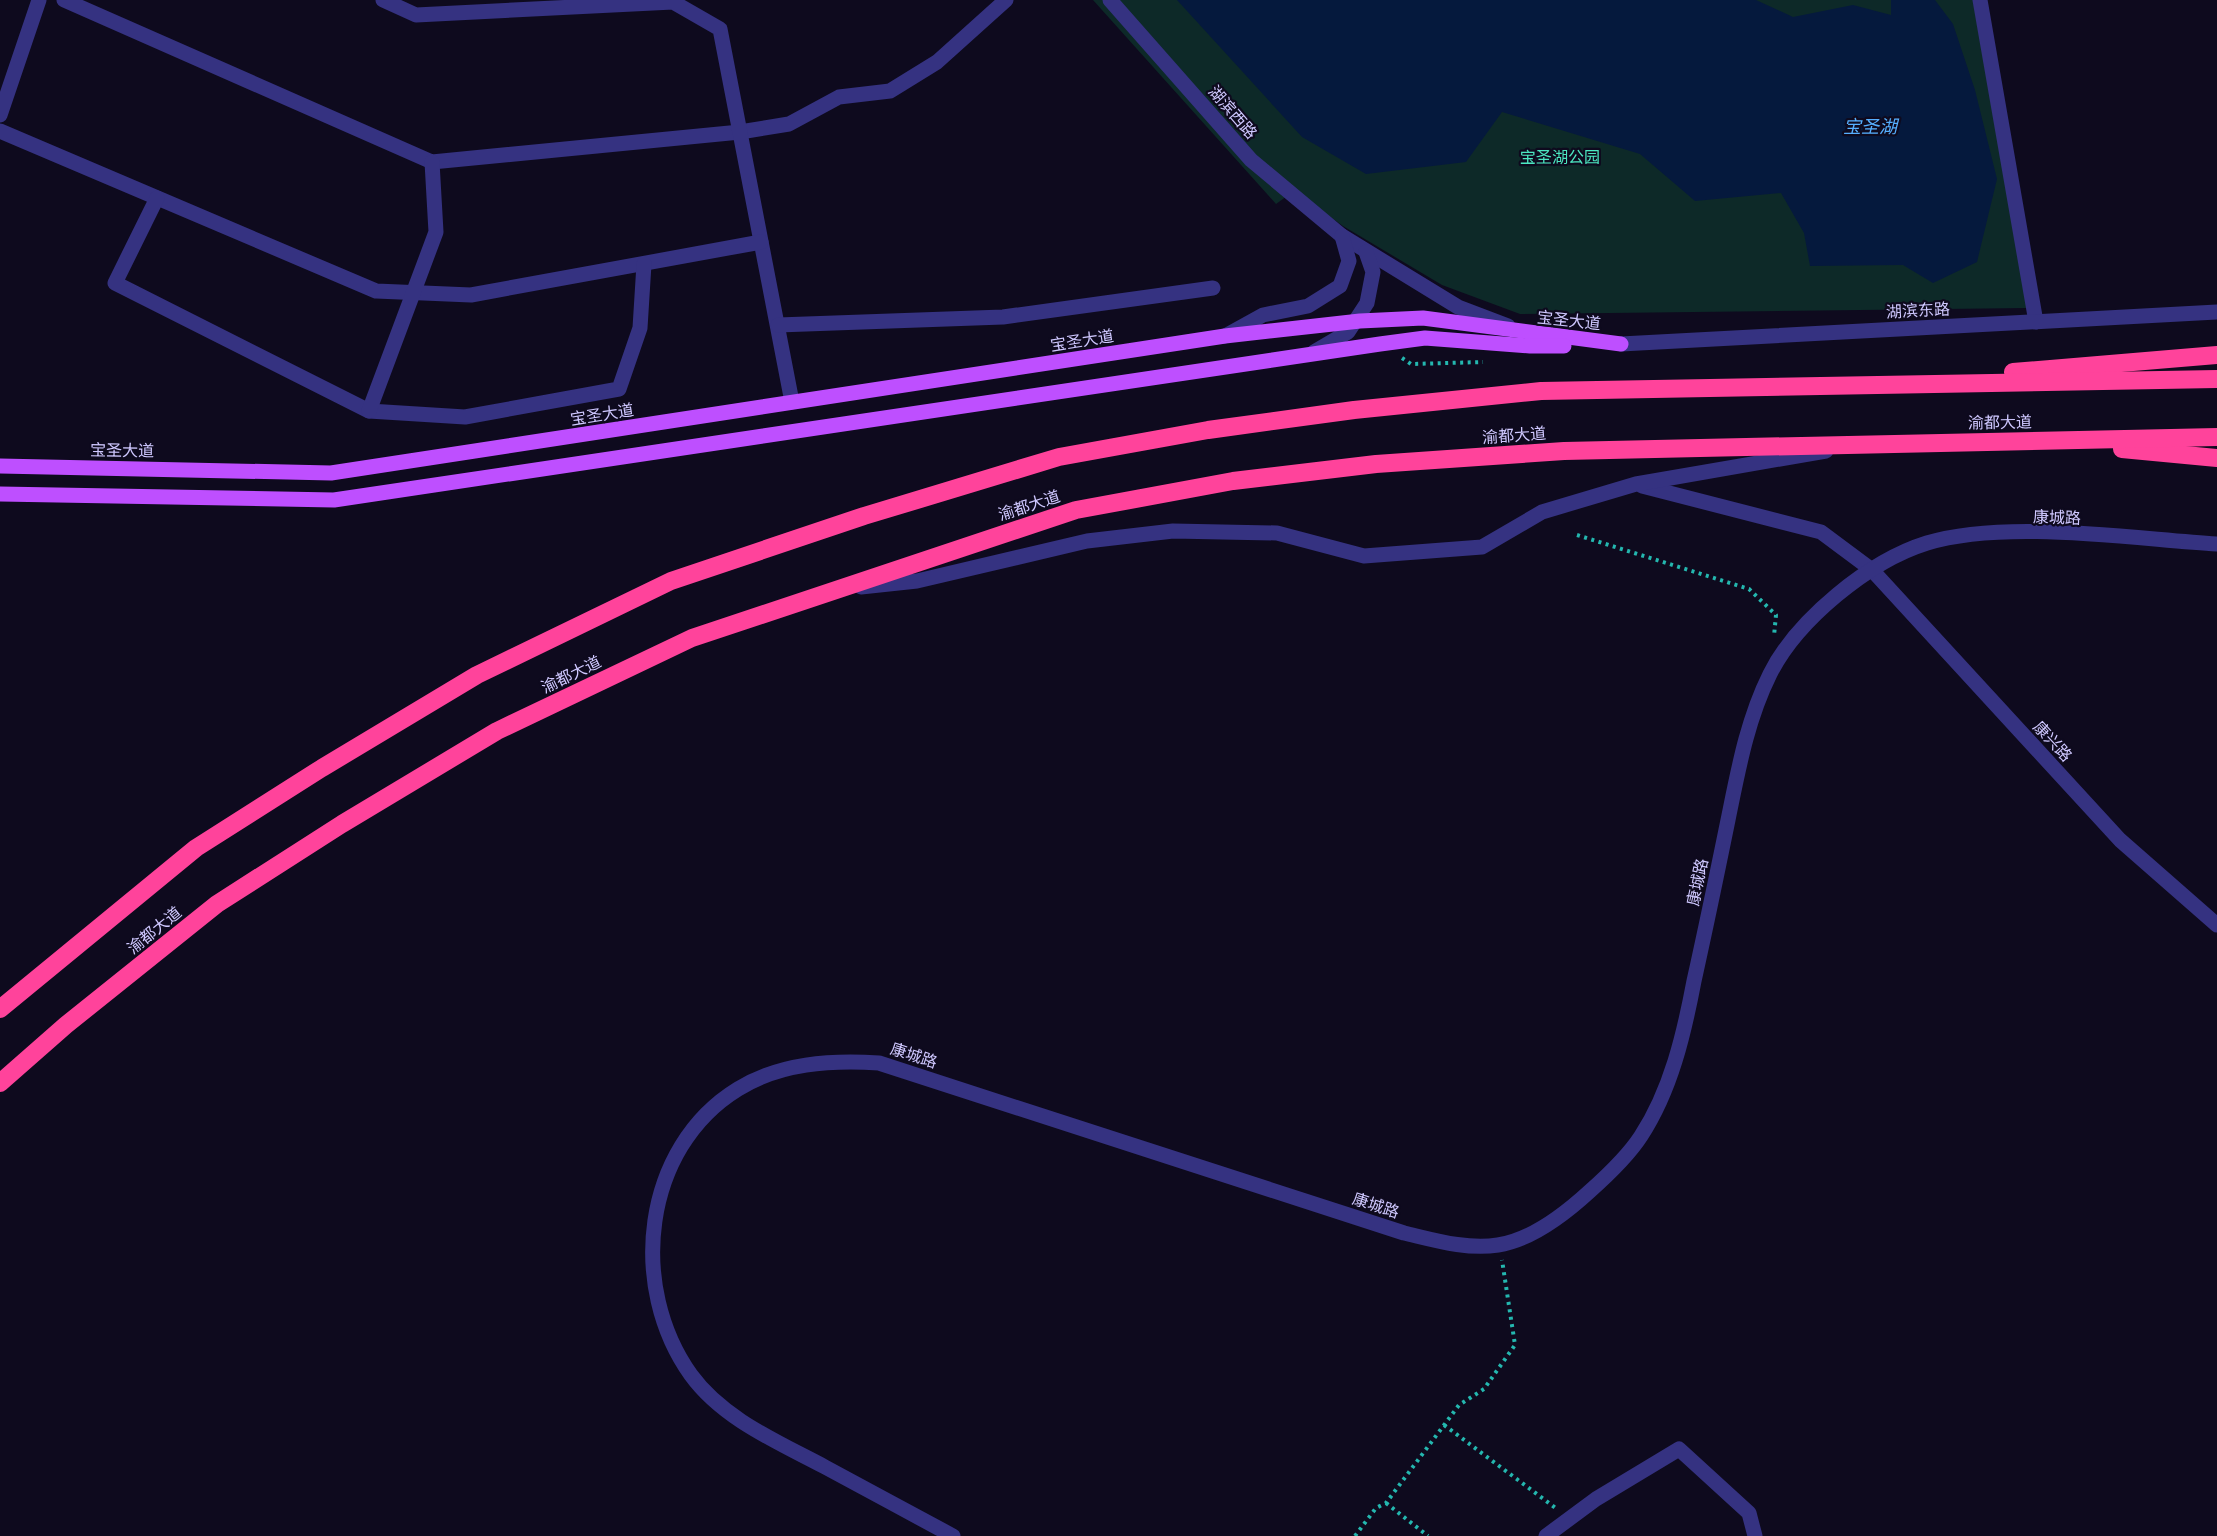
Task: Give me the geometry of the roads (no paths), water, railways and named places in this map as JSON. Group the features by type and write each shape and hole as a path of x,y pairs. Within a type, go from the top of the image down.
{"highway":[{"path":"1861,386 2217,355"},
{"path":"0,1009 45,969 196,848 322,768 477,675 672,581 853,520 1059,457 1253,424 1541,392 2217,379"},
{"name":"渝都大道","path":"0,1083 66,1025 217,904 342,824 497,731 692,638 1076,510 1233,482 1376,464 1564,451 2217,437"},
{"path":"2034,441 2217,458"}],"main road":[{"name":"宝圣大道","path":"0,466 331,473 1225,336 1355,321 1423,318 1621,344"},
{"name":"宝圣大道","path":"0,494 334,500 1314,352 1425,338 1530,346 1621,344"}],"street":[{"path":"0,114 39,0"},
{"path":"64,0 432,162 740,132 789,124 839,97 890,91 937,62 1006,0"},
{"path":"383,0 416,15 673,2 720,29 792,402"},
{"name":"湖滨西路","path":"1110,0 1251,160 1341,236 1458,307 1527,333"},
{"path":"1980,0 2036,322"},
{"path":"0,131 376,291 471,295 761,242"},
{"path":"369,411 436,232 432,162"},
{"path":"157,198 115,283 369,411 465,417 620,389 640,328 644,264"},
{"path":"1225,336 1263,315 1308,306 1340,286 1349,261 1341,236"},
{"path":"1314,352 1348,332 1367,303 1373,272 1366,252"},
{"path":"778,325 1003,317 1213,288"},
{"name":"湖滨东路","path":"1621,344 2217,312"},
{"path":"831,591 917,581 1087,541 1173,531 1277,533 1365,556 1482,547 1542,512 1636,484 1865,444"},
{"name":"康兴路","path":"1636,484 1821,532 1872,570 2120,840 2217,925"},
{"name":"康城路","path":"953,1536 754,1430 720,1405 692,1376 671,1340 658,1301 653,1265 657,1201 686,1138 710,1110 738,1089 769,1074 804,1065 843,1060 879,1063 1404,1233 1454,1244 1499,1245 1536,1231 1569,1210 1607,1176 1641,1136 1682,1042 1739,766 1753,714 1771,672 1797,635 1831,599 1872,570 1926,544 1987,533 2055,534 2217,544"},
{"path":"1546,1536 1596,1499 1679,1449 1749,1513 1755,1536"}],"water":[{"name":"宝圣湖","path":"1177,0 1756,0 1793,17 1853,5 1891,15 1891,0 1935,0 1953,24 1975,90 1997,179 1977,262 1933,283 1903,265 1810,266 1804,233 1781,193 1695,201 1640,154 1502,112 1466,162 1366,174 1302,137"}],"park label":[{"name":"宝圣湖公园","path":"1560,157"}]}
